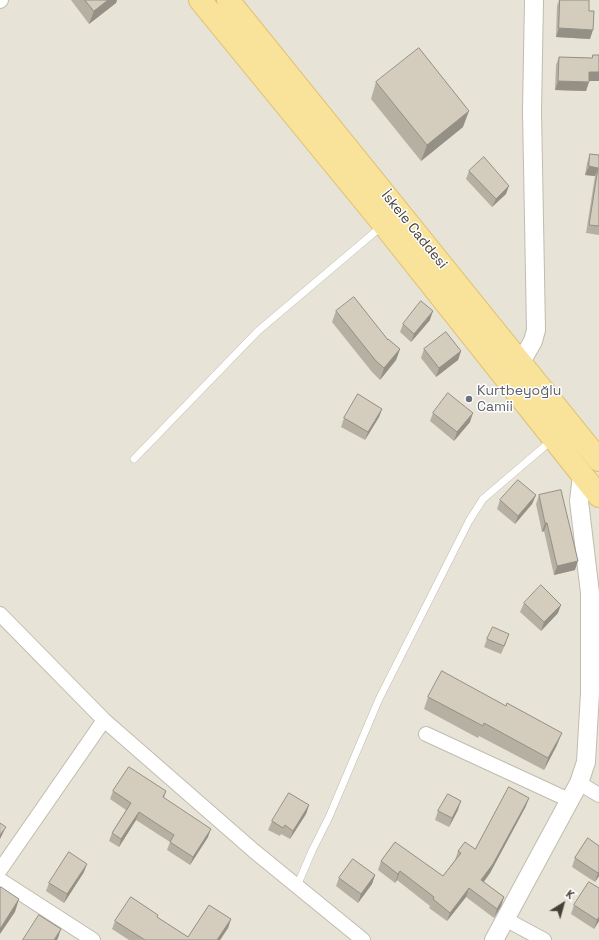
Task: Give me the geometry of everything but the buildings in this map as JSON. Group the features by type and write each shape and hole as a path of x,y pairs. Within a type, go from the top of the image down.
{"main road":[{"path":"200,0 384,225 599,496"},
{"name":"İskele Caddesi","path":"228,0 521,362 598,454"}],"street":[{"path":"521,362 533,340 536,330 532,110 534,0"},
{"path":"494,940 579,783 586,762 590,693 590,593 579,501 582,475"},
{"path":"590,593 599,573"},
{"path":"0,614 104,720 254,851 363,940"},
{"path":"0,870 104,720"},
{"path":"426,734 570,800"},
{"path":"579,783 599,795"},
{"path":"0,880 93,940"},
{"path":"505,919 544,940"}],"lane":[{"path":"134,459 258,331 384,225"},
{"path":"297,886 379,699 469,521 483,499 554,439"}],"shaded area":[{"path":"0,0 599,0 599,940 0,940"}],"place":[{"name":"Kurtbeyoğlu Camii","path":"469,399"}]}
